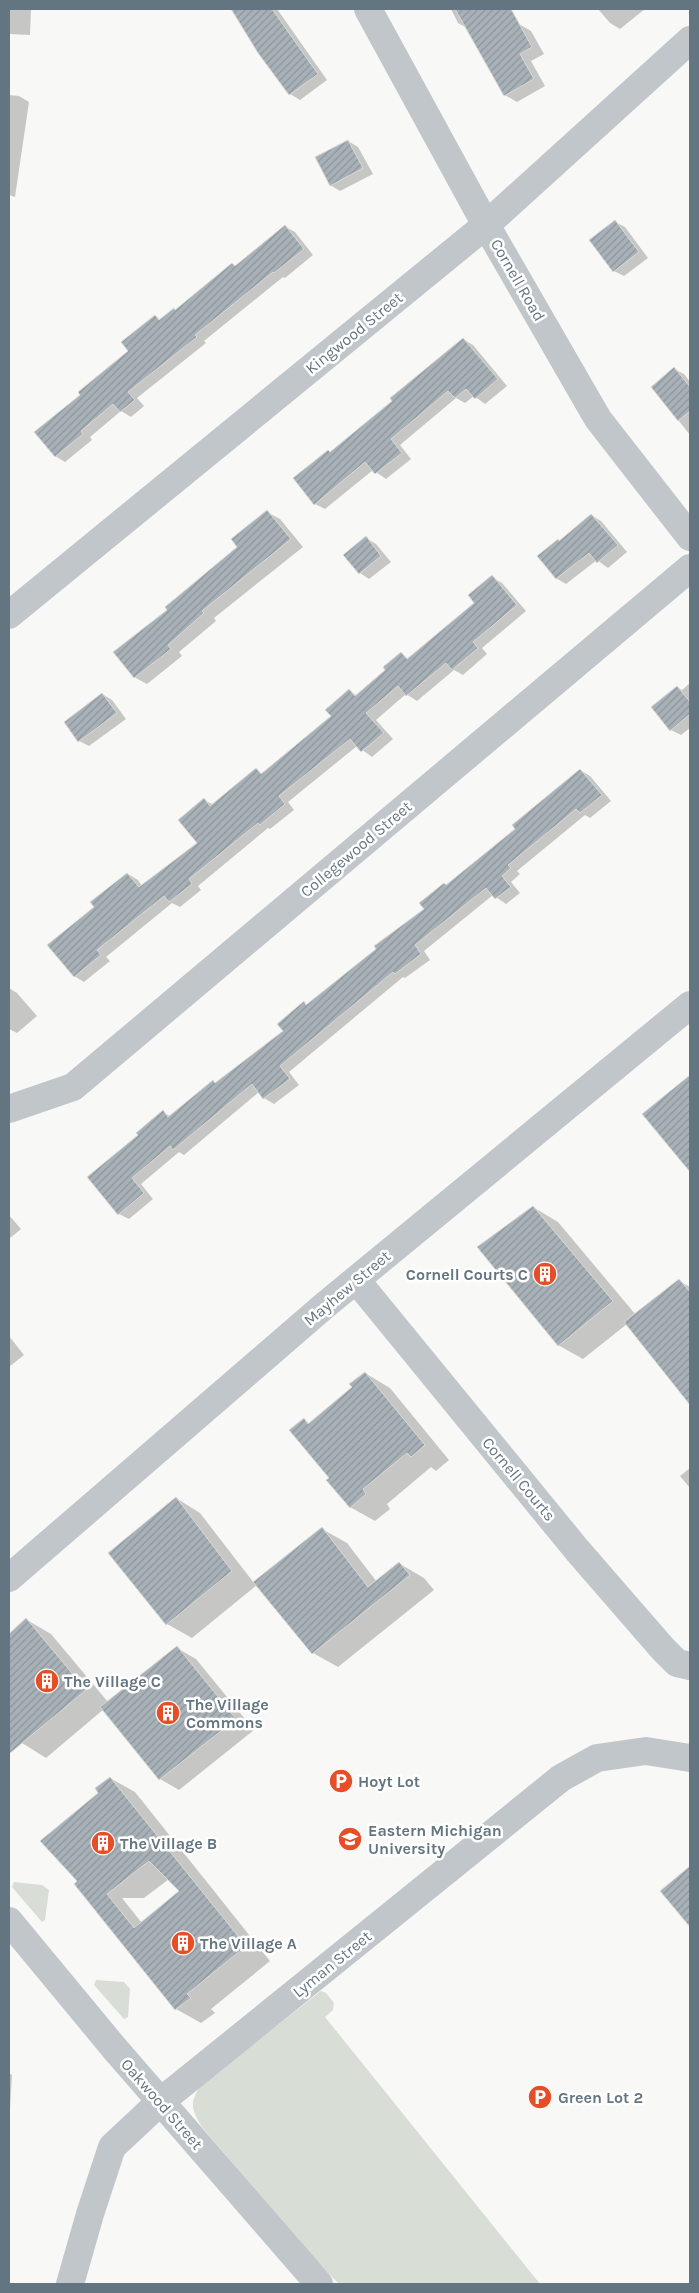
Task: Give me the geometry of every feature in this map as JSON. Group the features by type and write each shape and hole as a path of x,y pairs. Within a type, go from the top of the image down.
{"street":[{"name":"Cornell Road","path":"368,9 486,225 598,419 690,537"},
{"name":"Kingwood Street","path":"10,618 486,225 690,40"},
{"name":"Collegewood Street","path":"9,1109 73,1087 690,568"},
{"name":"Mayhew Street","path":"9,1578 357,1281 690,1005"},
{"name":"Cornell Courts","path":"357,1281 577,1550 663,1649 677,1663 690,1666"},
{"name":"Lyman Street","path":"70,2284 112,2147 160,2102 561,1778 597,1758 646,1751 690,1758"},
{"name":"Oakwood Street","path":"9,1921 160,2102 319,2284"}],"shaded area":[{"path":"14,1882 42,1885 49,1890 45,1920 42,1922 12,1887"},
{"path":"96,1980 124,1982 130,1989 128,2017 124,2019 94,1985"},
{"path":"321,1991 326,1993 334,2003 333,2010 325,2017 540,2284 339,2284 313,2257 202,2127 193,2106 201,2085"}],"building":[{"path":"231,9 272,9 318,74 289,95 258,53"},
{"path":"455,9 511,9 532,47 520,54 534,79 504,96"},
{"path":"348,140 363,168 330,186 315,157"},
{"path":"615,220 639,252 613,272 589,240"},
{"path":"285,225 304,249 195,335 197,337 128,392 135,400 120,412 113,404 81,431 83,434 55,457 34,432 80,395 78,392 128,351 121,342 155,315 159,320 174,308 175,310 232,263 235,266"},
{"path":"463,338 498,379 475,399 466,389 455,398 448,391 391,439 402,453 375,474 365,462 314,505 293,478 328,450 330,452 392,401 390,398"},
{"path":"674,367 690,387 690,411 678,421 651,387"},
{"path":"267,510 291,539 202,611 204,613 168,645 171,649 134,678 113,652 167,610 165,607 237,547 231,539"},
{"path":"591,514 618,545 597,563 589,553 556,579 537,556 558,539 559,541"},
{"path":"366,536 381,556 359,574 343,555"},
{"path":"492,575 517,605 473,642 478,648 452,670 446,663 406,696 398,686 366,713 384,733 361,752 350,739 279,796 285,804 260,825 258,823 189,879 192,884 169,902 164,896 97,950 101,955 74,977 47,945 94,907 90,902 127,873 139,887 197,843 178,820 204,798 210,806 256,768 261,774 331,716 325,710 349,689 355,696 385,670 383,667 401,652 407,659 474,603 468,595"},
{"path":"677,686 690,702 690,714 670,731 651,707"},
{"path":"102,693 117,713 78,742 64,722"},
{"path":"580,769 602,795 580,813 576,809 508,865 511,868 502,876 511,887 495,899 486,888 415,945 421,954 395,974 393,972 280,1066 290,1079 263,1099 252,1084 173,1150 170,1146 132,1178 144,1193 118,1215 87,1177 138,1135 136,1133 163,1110 168,1117 213,1080 215,1083 283,1031 277,1024 304,1001 306,1005 376,949 374,946 424,909 419,903 444,883 446,885 515,829 512,825"},
{"path":"690,1075 690,1172 642,1114"},
{"name":"Cornell Courts C","path":"533,1206 613,1301 558,1346 477,1247"},
{"path":"679,1279 690,1292 690,1405 624,1322"},
{"path":"365,1372 425,1445 411,1457 407,1453 363,1489 366,1494 350,1508 326,1480 329,1478 289,1430 304,1418 308,1424 352,1387 349,1384"},
{"path":"176,1497 232,1571 166,1625 108,1553"},
{"path":"322,1527 368,1587 399,1562 410,1575 312,1654 253,1582"},
{"name":"The Village C","path":"26,1618 86,1690 9,1754 9,1634"},
{"name":"The Village Commons","path":"177,1646 236,1719 159,1780 100,1707"},
{"path":"110,1777 246,1946 187,1994 191,1998 175,2010 74,1884 77,1881 40,1841 98,1793 95,1788","holes":["149,1861 179,1891 134,1928 107,1894"]},
{"path":"690,1866 690,1927 660,1891"}],"place":[{"name":"Cornell Courts C","path":"545,1274"},
{"name":"The Village C","path":"47,1681"},
{"name":"The Village Commons","path":"168,1713"},
{"name":"Hoyt Lot","path":"341,1781"},
{"name":"Eastern Michigan University","path":"350,1839"},
{"name":"The Village B","path":"103,1843"},
{"name":"The Village A","path":"183,1943"},
{"name":"Green Lot 2","path":"540,2097"}]}
